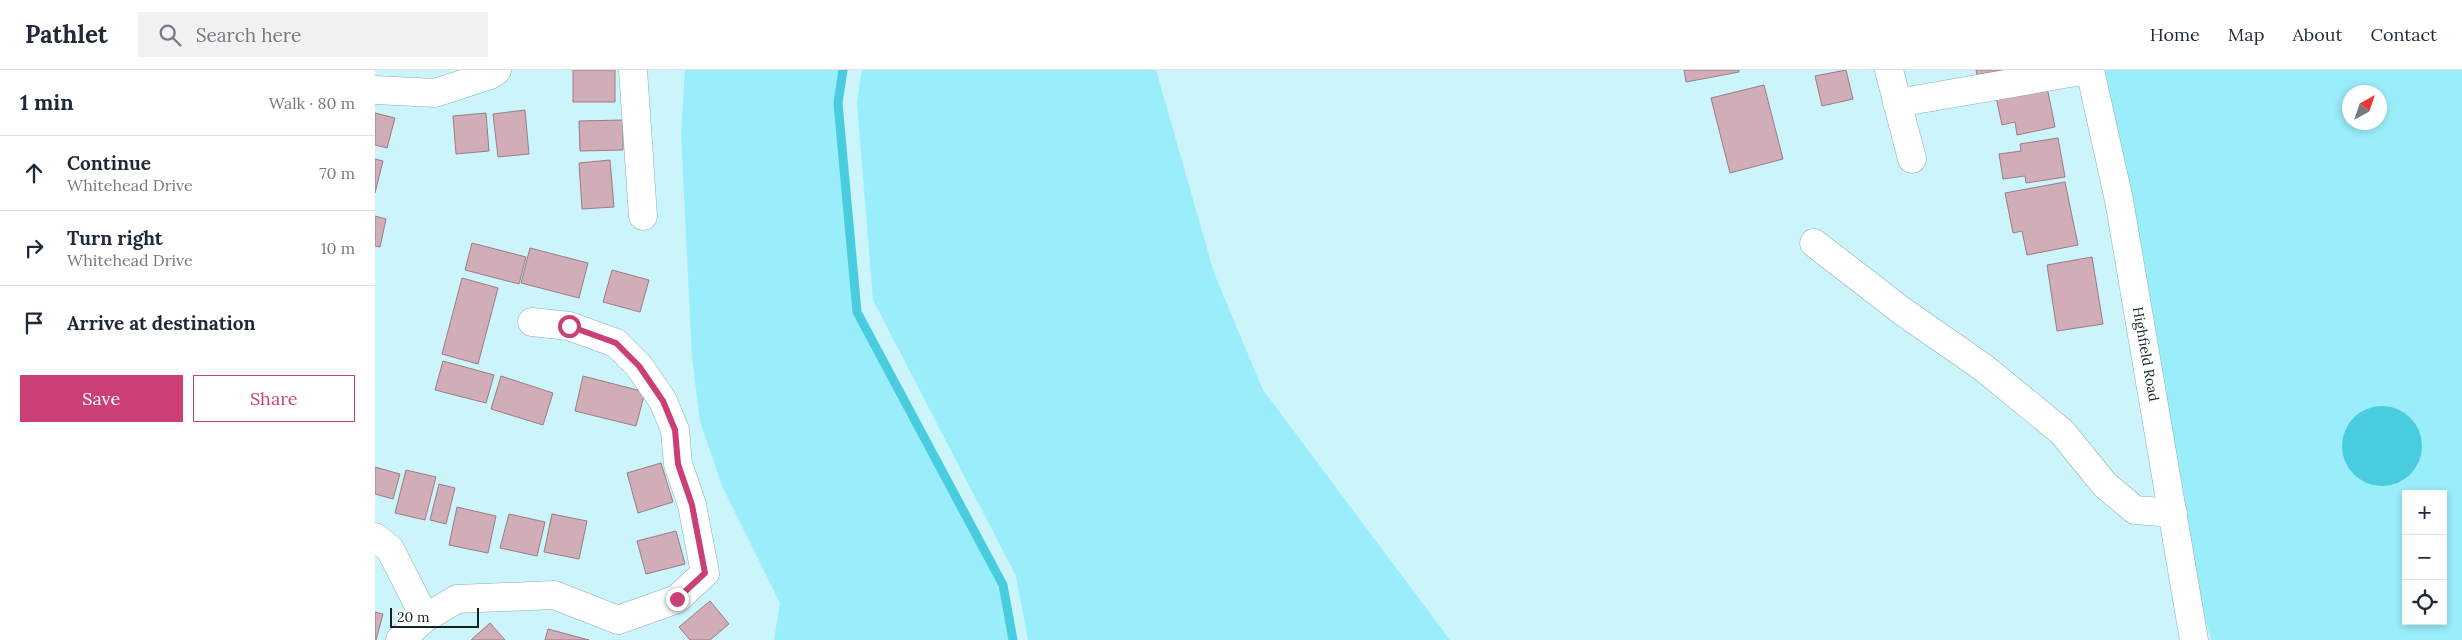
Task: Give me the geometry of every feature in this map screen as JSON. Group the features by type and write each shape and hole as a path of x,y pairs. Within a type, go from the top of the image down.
{"street":[{"path":"375,90 435,93 490,75 497,70"},
{"path":"633,70 643,216"},
{"path":"1889,70 1912,159"},
{"path":"1897,103 2089,70"},
{"name":"Highfield Road","path":"2089,70 2119,200 2194,640"},
{"path":"1814,243 1902,311 1983,368 2062,432 2105,485 2135,510 2173,513"},
{"path":"400,640 425,618 457,600 554,596 618,620 677,599 705,573 692,505 678,464 675,430 663,401 639,366 616,343 569,326 532,322"},
{"path":"375,537 390,549 425,618"}],"shaded area":[{"path":"685,70 843,70 838,103 857,312 1003,585 1013,640 774,640 780,603 722,486 700,421 692,357 681,134"},
{"path":"862,70 1156,70 1214,273 1263,390 1450,640 1028,640 1016,576 873,300 857,103"},
{"path":"2100,70 2462,70 2462,640 2211,640 2199,596"},
{"path":"2382,406 2397,409 2410,418 2419,431 2422,446 2419,461 2410,474 2397,483 2382,486 2367,483 2354,474 2345,461 2342,446 2345,431 2354,418 2367,409"}],"building":[{"path":"573,70 615,70 615,102 573,102"},
{"path":"1684,70 1739,70 1739,72 1686,82"},
{"path":"1846,70 1853,99 1822,106 1815,76"},
{"path":"1976,70 2003,70 1977,75"},
{"path":"2003,70 2044,70 2005,79"},
{"path":"1764,85 1783,159 1730,173 1711,98"},
{"path":"2047,87 2055,127 2017,135 2015,122 2002,125 1996,97"},
{"path":"525,110 529,154 498,157 493,114"},
{"path":"375,113 395,118 387,148 375,145"},
{"path":"486,113 489,151 456,154 453,116"},
{"path":"623,120 623,150 580,151 579,121"},
{"path":"2058,138 2065,177 2026,183 2025,176 2003,179 1999,154 2021,151 2020,144"},
{"path":"375,159 383,161 375,193"},
{"path":"610,160 614,207 582,209 579,163"},
{"path":"2065,182 2078,245 2027,255 2022,231 2013,233 2005,193"},
{"path":"375,216 386,219 380,247 375,246"},
{"path":"472,243 526,257 519,284 465,270"},
{"path":"530,248 588,263 579,298 521,283"},
{"path":"2092,257 2103,324 2057,331 2047,265"},
{"path":"612,270 649,280 640,312 603,302"},
{"path":"462,278 498,288 478,364 442,354"},
{"path":"443,361 494,375 486,403 435,390"},
{"path":"501,376 553,393 543,425 491,409"},
{"path":"583,376 645,392 636,426 575,411"},
{"path":"661,463 673,502 638,513 627,473"},
{"path":"375,467 400,474 393,499 375,494"},
{"path":"406,470 436,477 425,520 395,513"},
{"path":"439,484 455,488 446,524 430,520"},
{"path":"457,507 496,516 488,553 449,545"},
{"path":"509,514 545,522 537,556 500,548"},
{"path":"552,514 587,521 579,559 544,552"},
{"path":"676,531 685,564 646,574 637,541"},
{"path":"710,601 729,624 710,640 690,640 679,627"},
{"path":"375,612 383,614 376,640 375,640"},
{"path":"490,623 505,640 471,640"},
{"path":"548,629 589,640 545,640"}],"waterway":[{"path":"843,70 838,103 857,312 1003,585 1013,640"}],"route":[{"path":"569,326 616,343 639,366 663,401 675,430 678,464 692,505 701,544 705,573 677,599"}]}
